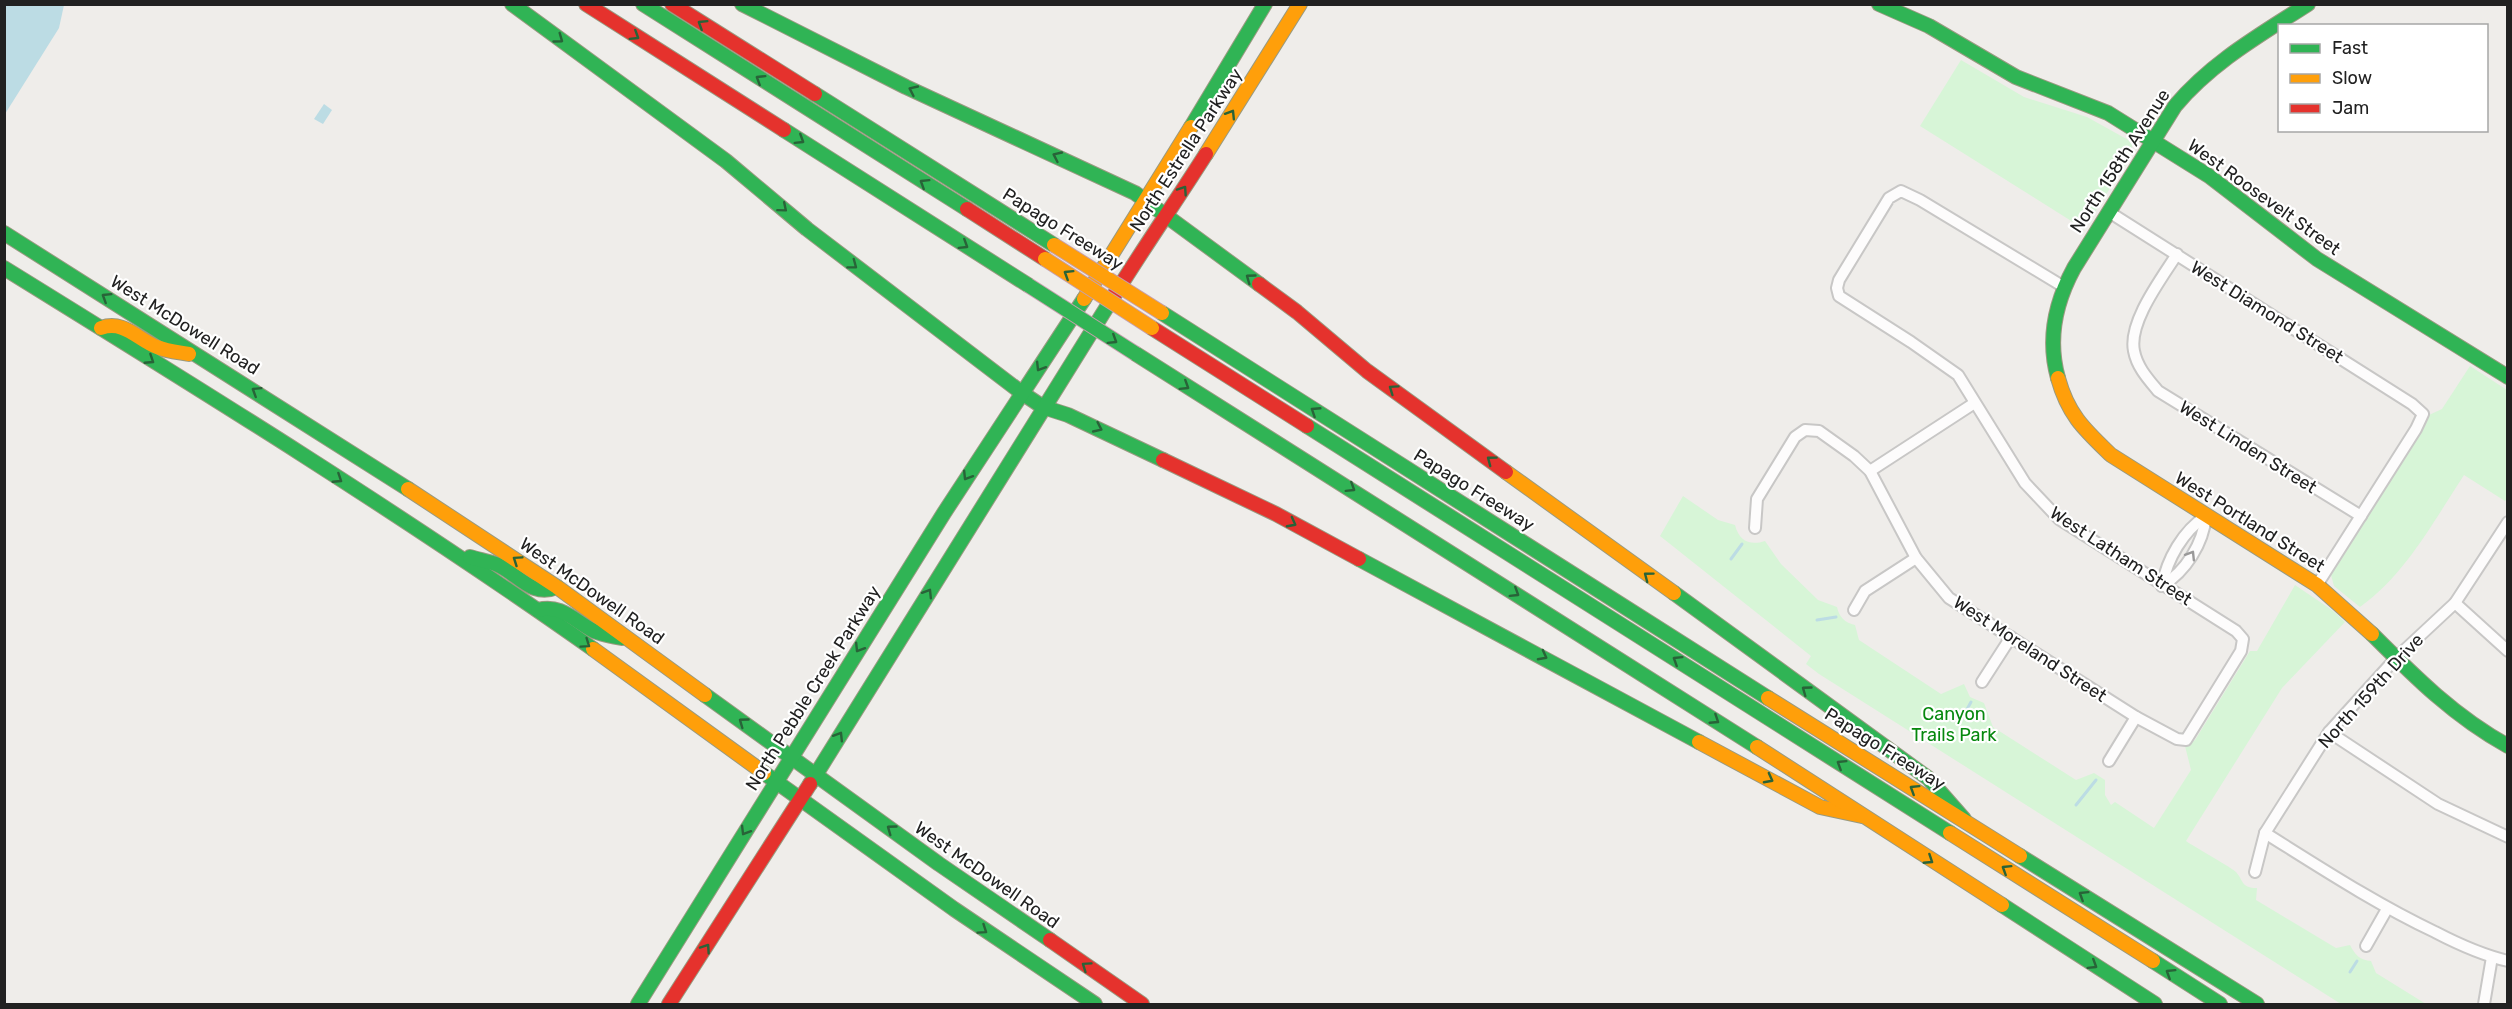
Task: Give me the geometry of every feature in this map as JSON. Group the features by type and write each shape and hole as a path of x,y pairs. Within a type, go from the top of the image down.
{"main road":[{"path":"512,4 726,161 807,229 1043,407 1068,415 1276,514 1821,807 1862,816"},
{"path":"586,4 1607,651 2155,1005"},
{"path":"643,4 2220,1005"},
{"name":"Papago Freeway","path":"672,4 2257,1005"},
{"path":"742,4 906,87 1127,189 1146,201 1297,312 1366,371 1928,778 1964,819"},
{"name":"North Estrella Parkway","path":"1022,393 1146,201 1265,4"},
{"name":"North Estrella Parkway","path":"1043,407 1300,4"},
{"name":"West Roosevelt Street","path":"1879,4 1929,26 2016,77 2108,113 2209,176 2316,259 2508,377"},
{"name":"West Roosevelt Street","path":"1908,4 1929,26"},
{"name":"North 158th Avenue","path":"2064,287 2175,106 2205,73 2227,56 2308,4"},
{"name":"West McDowell Road","path":"4,233 387,474 557,587 791,757 1142,1005"},
{"path":"4,268 451,551 538,610 934,897 1095,1005"},
{"name":"West Portland Street","path":"2064,287 2055,314 2056,370 2069,408 2084,429 2110,454 2317,585 2343,605 2443,704 2490,738 2508,746"},
{"path":"101,328 118,324 157,348 199,356"},
{"name":"North Pebble Creek Parkway","path":"638,1005 775,781 1022,393"},
{"path":"669,1005 726,918 1043,407"},
{"path":"451,551 498,566 537,590 552,591 557,587"},
{"path":"903,634 893,619 910,588 905,575"},
{"path":"538,610 549,607 557,608 596,633 630,639"},
{"path":"1032,964 1047,939"}],"street":[{"name":"West Latham Street","path":"2064,287 1920,200 1901,191 1888,198 1839,280 1837,288 1839,296 1958,375 1973,404 2025,483 2043,505 2059,519 2236,631 2243,639 2241,651 2186,740"},
{"name":"West Diamond Street","path":"2109,212 2412,404 2423,414 2416,429 2361,516"},
{"name":"West Linden Street","path":"2177,254 2144,308 2134,331 2133,350 2140,370 2158,391 2361,516"},
{"path":"1870,471 1973,404"},
{"name":"West Moreland Street","path":"1755,528 1757,499 1795,437 1805,430 1819,431 1854,456 1870,471 1916,558 1949,598 2136,717 2177,739 2186,740"},
{"path":"2162,586 2166,568 2191,526 2206,516"},
{"path":"2317,585 2361,516"},
{"name":"North 159th Drive","path":"2255,872 2265,833 2328,732 2396,658 2456,603 2508,522"},
{"path":"1854,610 1865,591 1916,558"},
{"path":"2456,603 2508,651"},
{"path":"1982,682 2011,637"},
{"path":"2109,761 2136,717"},
{"path":"2328,732 2438,804 2508,837"},
{"path":"2265,833 2387,909 2492,957 2508,961"},
{"path":"2366,946 2387,909"},
{"path":"2484,1005 2492,957"}],"green space":[{"path":"1961,60 2024,97 2087,117 2132,142 2132,154 2084,229 1920,126"},
{"path":"2470,366 2507,390 2507,499 2505,501 2464,475 2430,529 2405,563 2376,594 2360,607 2334,586 2331,575 2425,426 2429,415 2442,409"},
{"name":"Canyon Trails Park","path":"1683,496 1718,520 1735,525 1739,535 1746,541 1755,543 1765,541 1781,564 1818,600 1837,607 1843,619 1855,625 1859,640 1941,694 1964,684 1970,697 1984,703 1993,727 2076,780 2094,773 2105,780 2105,795 2111,805 2115,802 2154,828 2191,770 2185,746 2195,740 2250,651 2257,651 2295,585 2332,610 2345,622 2282,688 2186,841 2234,870 2245,885 2257,888 2256,900 2336,948 2350,945 2358,956 2371,961 2376,973 2426,1004 2341,1004 1819,674 1806,664 1811,656 1660,536"}],"water":[{"path":"5,4 64,5 59,28 5,114"},
{"path":"324,104 332,110 323,124 314,119"}],"waterway":[{"path":"1731,559 1742,544"},
{"path":"1817,620 1836,617"},
{"path":"1961,720 1971,702"},
{"path":"2076,805 2096,780"},
{"path":"2350,972 2357,961"}],"traffic: fast":[{"path":"512,4 726,161 807,229 1022,393 1043,407 1068,415 1163,460"},
{"path":"643,4 967,209"},
{"path":"742,4 906,87 1135,193 1259,284"},
{"path":"1191,127 1265,4"},
{"path":"1879,4 1929,26 2016,77 2108,113 2209,176 2317,259 2508,377"},
{"path":"2058,378 2053,335 2058,308 2067,281 2175,106 2189,90 2221,63 2308,4"},
{"path":"815,94 1054,245"},
{"path":"784,130 1028,285"},
{"path":"4,233 408,489"},
{"path":"4,268 375,502 593,649"},
{"path":"1028,285 1136,354"},
{"path":"810,784 1115,294"},
{"path":"638,1004 944,513 1084,299"},
{"path":"1162,313 1768,698"},
{"path":"1136,354 1757,747"},
{"path":"1307,426 1950,833"},
{"path":"470,557 498,565 533,587 548,590 557,587"},
{"path":"1359,559 1699,742"},
{"path":"1674,593 1928,778 1964,819"},
{"path":"538,610 561,611 594,631 622,638"},
{"path":"2372,634 2420,681 2453,709 2508,746"},
{"path":"705,695 939,864 1050,940"},
{"path":"764,773 954,909 1095,1004"},
{"path":"2020,856 2257,1004"},
{"path":"2002,905 2155,1004"},
{"path":"2153,961 2220,1004"}],"traffic: slow":[{"path":"1206,154 1300,4"},
{"path":"1084,299 1191,127"},
{"path":"1054,245 1162,313"},
{"path":"1045,259 1152,328"},
{"path":"101,328 109,326 124,328 157,347 189,354"},
{"path":"2058,378 2067,402 2078,421 2111,455 2317,585 2372,634"},
{"path":"1506,472 1674,593"},
{"path":"408,489 557,587 705,695"},
{"path":"593,649 764,773"},
{"path":"1768,698 2020,856"},
{"path":"1699,742 1820,807 1862,816"},
{"path":"1757,747 2002,905"},
{"path":"1950,833 2153,961"}],"traffic: jam":[{"path":"586,4 784,130"},
{"path":"672,4 815,94"},
{"path":"1115,294 1206,154"},
{"path":"967,209 1045,259"},
{"path":"1259,284 1297,312 1367,371 1506,472"},
{"path":"1152,328 1307,426"},
{"path":"1163,460 1276,514 1359,559"},
{"path":"669,1004 810,784"},
{"path":"1050,940 1142,1004"}]}
